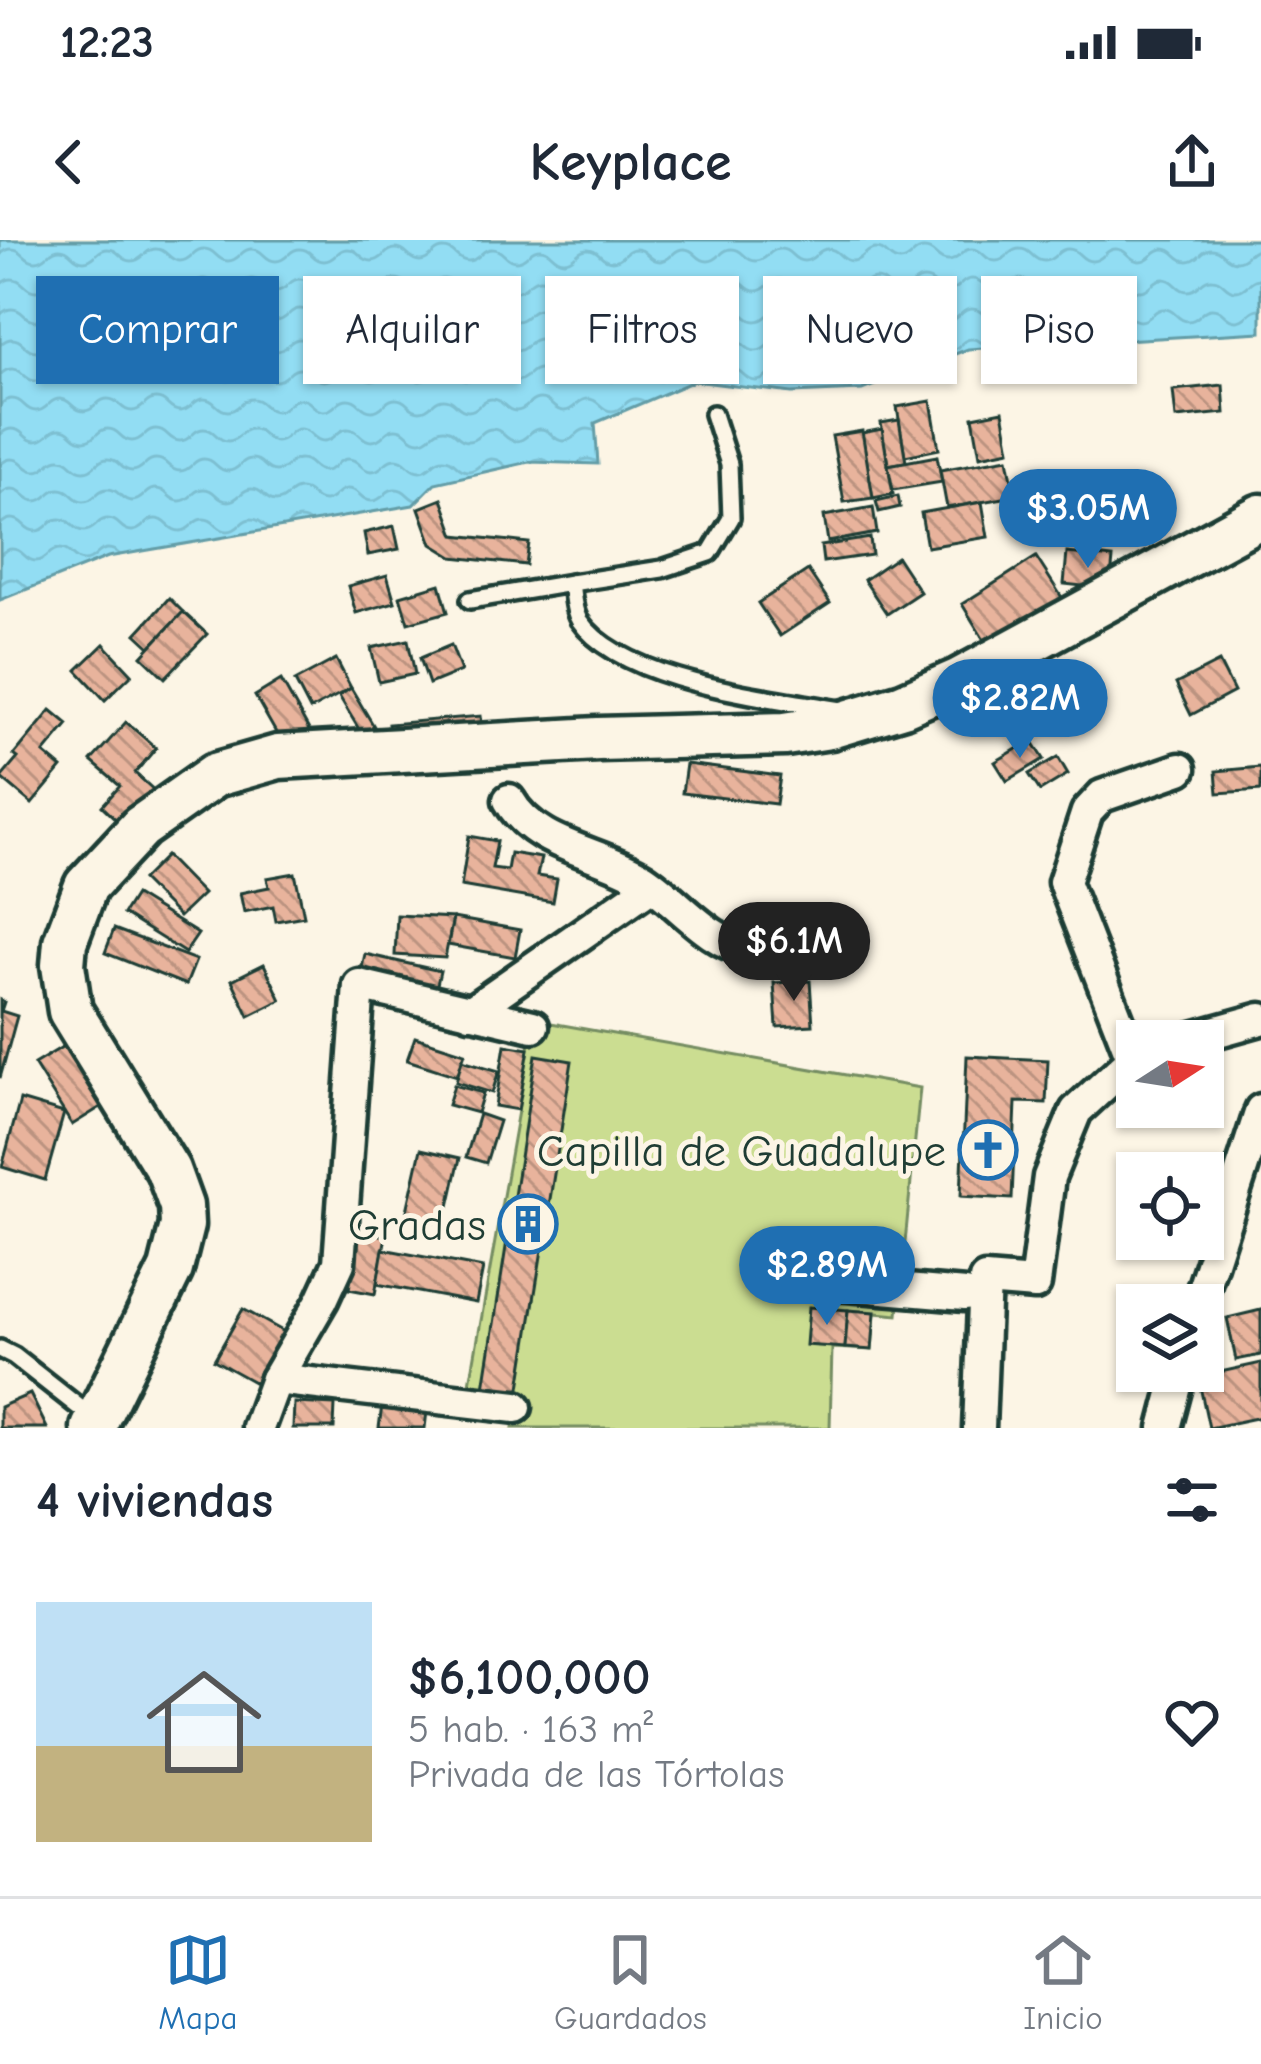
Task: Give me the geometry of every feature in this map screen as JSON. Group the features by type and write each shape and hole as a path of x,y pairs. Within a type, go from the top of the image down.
{"main road":[{"path":"100,1426 116,1376 177,1255 181,1206 168,1170 70,1011 63,965 69,922 86,886 141,827 198,784 256,760 598,739 785,734 874,716 960,680 1261,516"}],"street":[{"path":"1117,1020 1064,882 1087,812 1102,796 1180,770"},
{"path":"509,800 537,831 598,855 652,886 725,943 750,950"},
{"path":"470,1012 652,886"},
{"path":"258,1428 275,1379 339,1263 358,985 533,1026"},
{"path":"1224,1029 1261,1019"},
{"path":"813,1277 975,1288 1035,1284 1049,1177 1076,1111 1116,1072"},
{"path":"1205,1284 1261,1110"},
{"path":"975,1288 979,1428"},
{"path":"275,1379 516,1407"},
{"path":"1165,1428 1174,1392"}],"lane":[{"path":"470,600 662,568 710,554 731,518 729,464 713,414"},
{"path":"571,583 577,617 611,653 708,687 874,716"},
{"path":"0,1349 100,1426"}],"green space":[{"path":"534,1020 920,1088 898,1315 875,1313 872,1350 832,1348 830,1428 513,1428 516,1407 469,1389"}],"water":[{"path":"0,240 1261,240 1261,332 1137,339 1137,276 981,276 981,348 957,353 957,276 763,276 763,384 878,384 862,390 792,393 718,384 739,384 739,276 545,276 545,384 687,384 595,423 598,464 529,462 435,483 413,505 108,557 0,600"}],"building":[{"path":"1223,385 1225,413 1176,418 1173,390"},
{"path":"931,401 939,449 905,456 897,407"},
{"path":"1003,411 1010,450 980,456 973,417"},
{"path":"899,420 906,462 888,465 881,423"},
{"path":"882,429 893,494 873,498 862,433"},
{"path":"862,431 873,498 844,502 832,436"},
{"path":"937,456 942,482 893,490 888,465"},
{"path":"1008,458 1015,496 947,508 940,470"},
{"path":"898,496 900,507 879,512 876,501"},
{"path":"442,499 455,535 529,543 526,565 453,557 432,544 419,508"},
{"path":"982,502 988,537 927,547 921,513"},
{"path":"873,507 877,533 828,542 824,516"},
{"path":"394,526 399,549 368,555 364,533"},
{"path":"870,538 872,555 823,562 821,546"},
{"path":"1067,553 1113,558 1110,589 1064,584"},
{"path":"897,557 920,592 887,614 864,580"},
{"path":"1036,557 1070,610 995,658 962,604"},
{"path":"808,570 830,603 780,636 758,603"},
{"path":"387,575 395,602 356,613 348,586"},
{"path":"440,584 448,612 408,623 400,596"},
{"path":"169,598 183,612 150,647 136,634"},
{"path":"183,612 207,634 165,678 142,656"},
{"path":"408,640 415,674 379,682 371,648"},
{"path":"104,644 132,674 105,700 77,670"},
{"path":"451,645 461,671 429,684 420,658"},
{"path":"336,659 351,688 310,710 295,681"},
{"path":"1219,662 1234,692 1191,715 1176,684"},
{"path":"281,680 309,730 283,745 255,696"},
{"path":"351,688 375,728 363,736 339,696"},
{"path":"51,710 68,724 44,753 62,768 32,804 1,778"},
{"path":"481,716 483,733 390,741 388,724"},
{"path":"126,722 156,748 135,773 156,792 124,827 102,806 120,786 91,761"},
{"path":"1032,740 1044,759 1007,781 995,762"},
{"path":"1058,757 1068,774 1040,791 1029,774"},
{"path":"686,764 780,776 776,804 682,793"},
{"path":"1261,767 1261,790 1218,793 1216,771"},
{"path":"469,836 497,841 492,868 507,870 510,853 541,858 537,876 557,879 553,902 461,886"},
{"path":"166,856 203,894 179,917 142,880"},
{"path":"295,873 304,916 276,921 273,906 244,912 240,893 269,887 267,878"},
{"path":"135,895 198,934 185,953 123,914"},
{"path":"762,912 809,922 800,965 753,956"},
{"path":"397,915 453,918 445,958 395,955"},
{"path":"453,918 520,930 515,957 448,945"},
{"path":"114,929 196,960 186,985 105,953"},
{"path":"365,954 440,971 434,998 359,981"},
{"path":"264,964 281,1000 249,1016 232,980"},
{"path":"810,981 813,1025 777,1027 774,983"},
{"path":"0,1000 4,1002 1,1011 17,1016 0,1078"},
{"path":"415,1037 465,1053 457,1076 407,1060"},
{"path":"67,1044 104,1105 72,1125 34,1064"},
{"path":"505,1045 529,1049 518,1110 495,1106"},
{"name":"Gradas","path":"536,1055 572,1061 519,1394 484,1388"},
{"name":"Capilla de Guadalupe","path":"967,1056 1048,1060 1046,1103 1016,1102 1012,1199 961,1196"},
{"path":"462,1060 499,1071 492,1093 456,1082"},
{"path":"454,1085 483,1093 477,1113 448,1105"},
{"path":"20,1100 64,1113 45,1180 2,1167"},
{"path":"479,1114 499,1121 486,1163 466,1157"},
{"path":"421,1149 460,1158 445,1224 406,1215"},
{"path":"359,1231 386,1236 375,1294 349,1289"},
{"path":"383,1249 483,1268 476,1303 377,1284"},
{"path":"809,1307 848,1310 845,1348 806,1345"},
{"path":"243,1309 288,1334 259,1385 214,1360"},
{"path":"848,1310 875,1312 872,1350 845,1348"},
{"path":"1261,1310 1261,1355 1236,1360 1227,1318"},
{"path":"1261,1363 1261,1417 1209,1428 1201,1392 1224,1392 1224,1371"},
{"path":"30,1394 47,1428 0,1428 0,1407"},
{"path":"294,1403 335,1405 334,1428 293,1428"},
{"path":"382,1405 427,1411 425,1428 379,1428"}],"place":[{"name":"Capilla de Guadalupe","path":"988,1150"},
{"name":"Gradas","path":"528,1224"}]}
